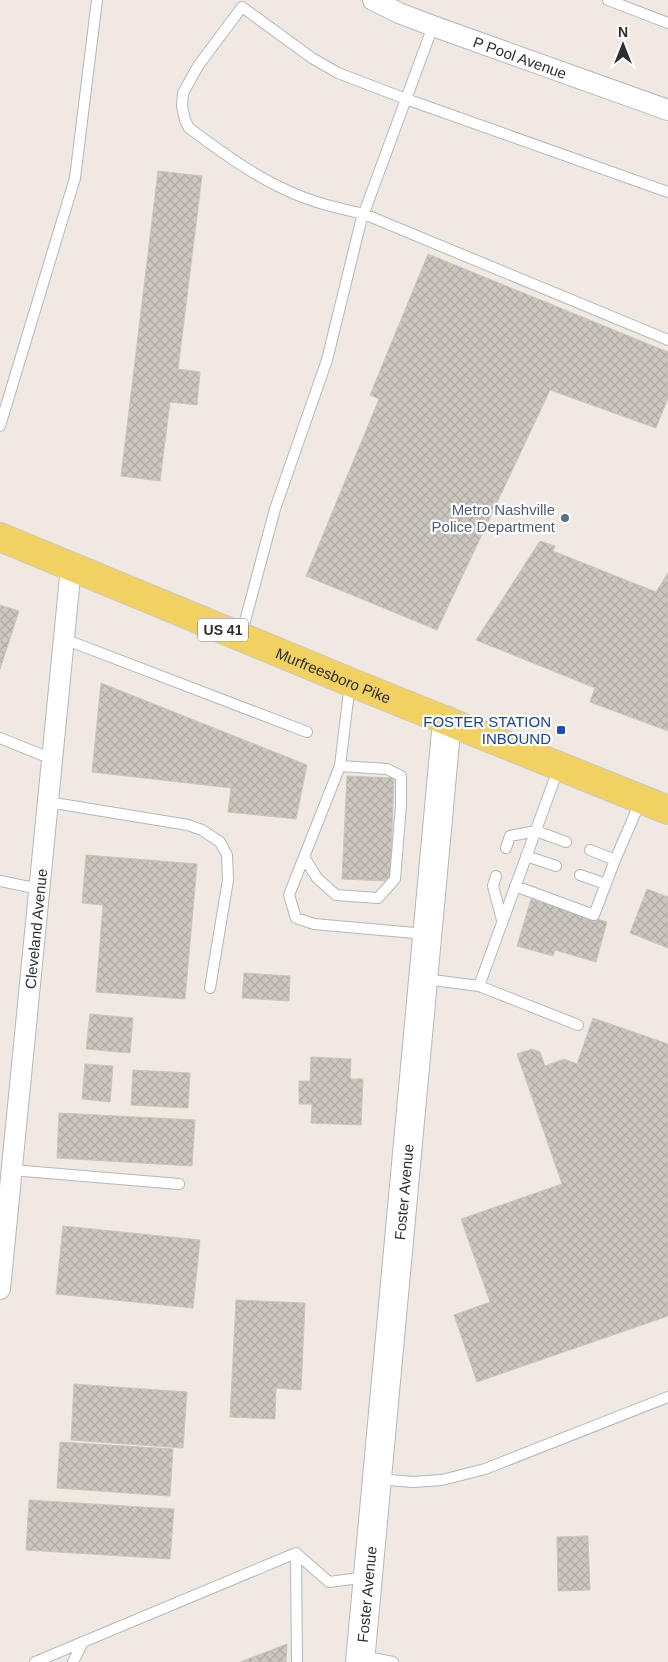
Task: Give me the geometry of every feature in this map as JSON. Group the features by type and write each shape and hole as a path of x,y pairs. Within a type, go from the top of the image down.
{"main road":[{"name":"Murfreesboro Pike","path":"0,537 71,568 668,810"},
{"name":"Foster Avenue","path":"361,1659 447,721"}],"street":[{"name":"P Pool Avenue","path":"373,0 399,13 433,26 668,110"},
{"name":"Cleveland Avenue","path":"0,1289 71,568"}],"lane":[{"path":"0,426 76,178 97,0"},
{"path":"608,0 668,23"},
{"path":"668,192 338,73 312,58 242,7 198,66 183,93 183,113 189,128 237,163 286,190 325,205 364,214 668,340"},
{"path":"241,637 274,509 326,360 364,214 433,26"},
{"path":"64,639 307,732"},
{"path":"350,682 340,766 289,895 296,918 314,924 427,934"},
{"path":"0,738 52,759"},
{"path":"304,857 317,878 336,895 378,898 395,879 401,805 400,776 387,770 340,766"},
{"path":"478,986 559,766"},
{"path":"515,886 594,915 641,800"},
{"path":"48,802 188,825 202,830 220,842 227,855 228,880 210,988"},
{"path":"506,848 510,836 536,831 566,842"},
{"path":"590,850 615,860"},
{"path":"526,856 556,866"},
{"path":"580,875 606,884"},
{"path":"496,876 493,886 502,920"},
{"path":"0,881 39,889"},
{"path":"423,979 478,986 578,1025"},
{"path":"12,1170 179,1184"},
{"path":"377,1479 413,1482 442,1480 485,1469 668,1397"},
{"path":"296,1553 329,1582 368,1577"},
{"path":"35,1662 296,1553"},
{"path":"296,1553 296,1662"},
{"path":"72,1662 83,1642"},
{"path":"361,1659 393,1662"}],"building":[{"path":"158,171 202,176 178,369 200,372 197,405 170,402 160,481 121,476"},
{"path":"428,254 668,352 668,398 656,428 550,390 437,630 306,576 379,399 370,395"},
{"path":"540,541 555,546 553,551 656,592 668,573 668,731 590,702 595,688 476,640"},
{"path":"0,605 19,611 0,669"},
{"path":"101,683 307,765 296,819 228,812 231,788 92,772"},
{"path":"347,776 394,778 390,881 342,879"},
{"path":"86,855 197,864 185,999 96,992 103,905 82,903"},
{"path":"647,889 668,897 668,948 630,933"},
{"path":"531,899 607,922 596,962 555,950 553,956 517,946"},
{"path":"244,973 290,976 289,1001 242,998"},
{"path":"90,1014 133,1018 130,1053 86,1049"},
{"path":"593,1018 668,1044 668,1316 477,1382 454,1315 490,1302 461,1219 562,1184 517,1054 532,1049 540,1052 545,1066 564,1059 577,1064"},
{"path":"311,1057 351,1059 350,1079 363,1079 361,1125 311,1123 312,1104 299,1104 299,1081 310,1081"},
{"path":"85,1064 113,1066 110,1102 82,1099"},
{"path":"133,1070 190,1073 188,1108 131,1105"},
{"path":"59,1113 195,1120 192,1166 57,1158"},
{"path":"63,1226 200,1240 193,1308 56,1294"},
{"path":"236,1300 305,1303 301,1390 276,1388 275,1419 230,1417"},
{"path":"74,1384 187,1392 183,1448 71,1440"},
{"path":"60,1442 173,1449 170,1496 57,1488"},
{"path":"29,1500 174,1509 170,1559 26,1550"},
{"path":"588,1536 590,1590 558,1591 557,1537"},
{"path":"287,1644 286,1662 240,1662"}],"place":[{"name":"Metro Nashville Police Department","path":"565,518"},
{"name":"FOSTER STATION INBOUND","path":"561,730"}]}
